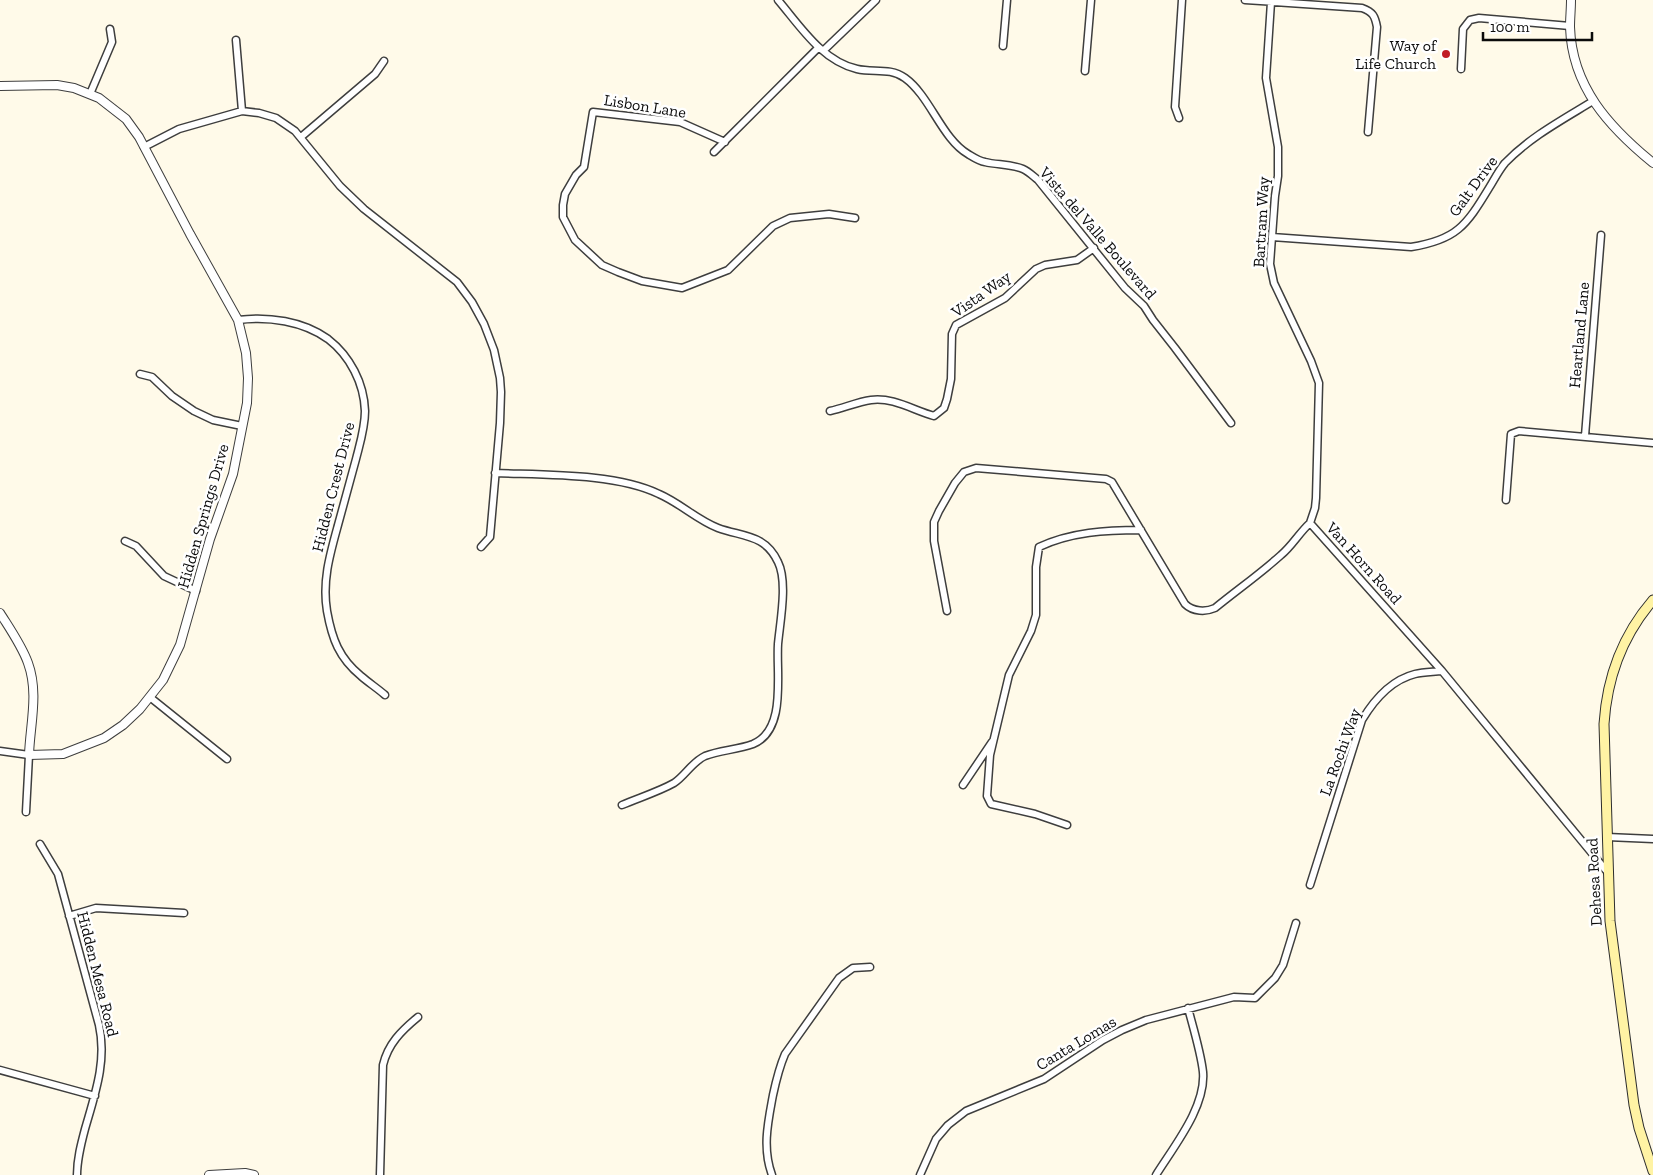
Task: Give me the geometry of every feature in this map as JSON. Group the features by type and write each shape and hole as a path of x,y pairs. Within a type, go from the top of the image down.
{"main road":[{"name":"Dehesa Road","path":"1653,600 1635,623 1623,644 1614,668 1607,696 1604,724 1610,921 1634,1105 1639,1128 1653,1171"}],"street":[{"name":"Vista del Valle Boulevard","path":"778,0 821,50 837,62 858,70 883,70 903,76 914,85 954,141 966,153 984,162 1023,169 1038,180 1125,288 1144,306 1232,423"},
{"path":"714,152 876,0"},
{"path":"1003,46 1006,0"},
{"path":"1085,71 1091,0"},
{"path":"1179,118 1175,107 1182,0"},
{"path":"1245,0 1362,8 1370,11 1375,16 1377,27 1368,132"},
{"path":"1572,0 1570,26 1576,65 1592,101 1628,142 1653,164"},
{"name":"Bartram Way","path":"1271,2 1266,78 1278,147 1278,176 1270,264 1274,283 1319,382 1316,498 1310,523"},
{"path":"1461,69 1463,28 1470,20 1479,18 1570,26"},
{"path":"90,94 112,42 110,29"},
{"path":"236,40 242,111"},
{"path":"301,137 375,74 384,61"},
{"name":"Hidden Springs Drive","path":"0,86 57,85 74,88 109,104 122,115 133,128 144,147 238,320 244,342 248,371 247,403 233,474 210,538 176,657 164,680 151,698 132,717 104,738 63,754 29,755 0,751"},
{"name":"Galt Drive","path":"1272,237 1411,247 1432,244 1454,233 1473,215 1504,164 1526,143 1592,101"},
{"path":"144,147 179,129 242,111 259,112 276,118 301,137 340,186 364,209 457,282 479,313 494,350 500,378 500,423 490,537 481,546"},
{"name":"Lisbon Lane","path":"725,142 680,122 593,112 584,167 576,175 565,194 562,205 563,216 575,240 602,265 642,281 682,288 728,270 773,226 790,218 829,214 855,218"},
{"name":"Heartland Lane","path":"1585,436 1602,235"},
{"name":"Vista Way","path":"830,411 871,400 883,400 895,401 934,416 944,408 947,399 951,379 952,334 956,325 1005,298 1036,269 1046,265 1078,260 1094,248"},
{"name":"Hidden Crest Drive","path":"238,320 272,319 302,326 318,333 333,343 346,357 360,382 364,401 364,429 330,555 326,585 326,605 331,630 340,653 359,674 385,695"},
{"path":"140,374 152,377 172,396 194,411 213,420 242,426"},
{"path":"1506,500 1511,434 1519,431 1653,442"},
{"name":"Van Horn Road","path":"947,612 934,541 934,522 955,483 964,472 976,468 1106,480 1115,486 1185,604 1198,610 1215,608 1282,554 1310,523 1442,671 1609,874"},
{"path":"495,473 579,477 638,486 659,494 718,528 755,538 771,551 779,564 782,576 782,590 777,659 778,704 773,724 755,744 704,756 675,782 622,805"},
{"path":"1067,825 1035,814 991,804 987,796 990,755 1009,675 1031,632 1036,616 1036,567 1039,547 1055,540 1105,530 1141,530"},
{"path":"125,541 136,546 164,576 196,591"},
{"path":"0,613 23,651 32,679 33,704 26,812"},
{"name":"La Rochi Way","path":"1310,885 1362,720 1390,686 1413,675 1442,671"},
{"path":"151,698 227,759"},
{"path":"963,785 994,739"},
{"path":"1607,837 1653,839"},
{"name":"Hidden Mesa Road","path":"40,844 58,874 102,1040 102,1063 79,1152 78,1175"},
{"path":"69,916 96,908 184,913"},
{"name":"Canta Lomas","path":"920,1175 936,1139 960,1114 1044,1079 1103,1040 1146,1020 1234,998 1255,998 1274,978 1283,965 1296,923"},
{"path":"772,1175 766,1151 766,1133 780,1066 785,1054 839,978 853,968 870,967"},
{"path":"1156,1175 1192,1117 1200,1098 1203,1071 1188,1008"},
{"path":"380,1175 382,1065 386,1053 394,1040 403,1029 418,1017"},
{"path":"0,1070 95,1096"},
{"path":"209,1175 245,1173 254,1175"}],"place":[{"name":"Way of Life Church","path":"1446,54"}]}
